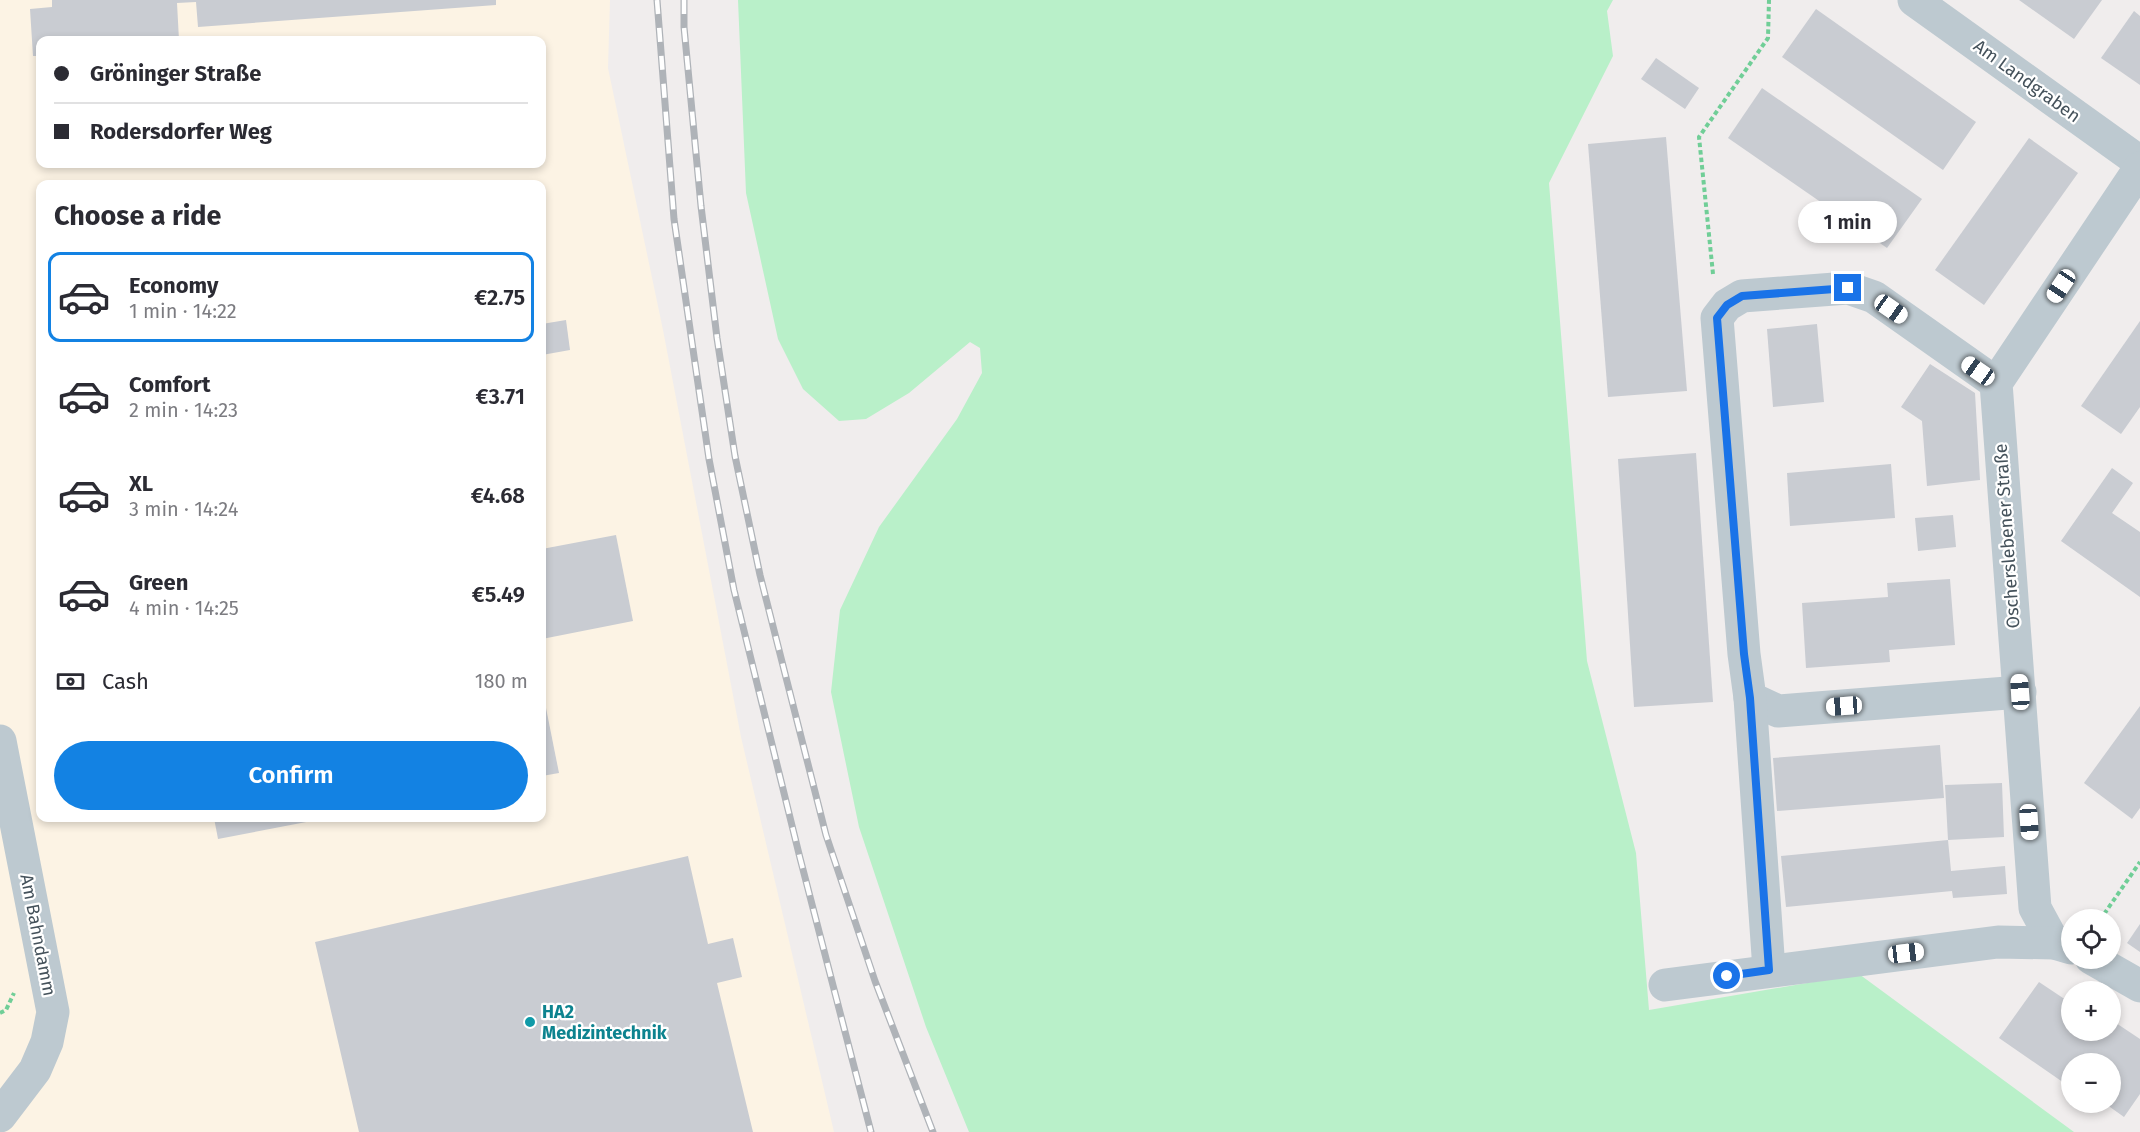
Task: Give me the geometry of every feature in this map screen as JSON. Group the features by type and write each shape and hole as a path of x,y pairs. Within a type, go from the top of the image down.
{"street":[{"name":"Am Landgraben","path":"1914,0 2140,162"},
{"path":"1769,970 1750,698 1744,654 1717,318 1727,305 1742,296 1848,288 1874,297 1996,383 2140,168"},
{"name":"Oscherslebener Straße","path":"1996,383 2035,908 2061,943"},
{"path":"1750,698 1778,711 2020,692"},
{"name":"Am Bahndamm","path":"0,741 53,1012 47,1042 35,1070 0,1117"},
{"path":"1665,985 1998,942 2061,946"},
{"path":"2110,969 2140,986"},
{"path":"0,1117 21,1132"}],"path":[{"path":"1717,318 1699,137 1768,39 1769,0"},
{"path":"2108,909 2140,862"}],"shaded area":[{"path":"0,0 610,0 608,68 663,330 741,737 834,1132 0,1132"}],"green space":[{"path":"738,0 1613,0 1607,11 1613,56 1549,183 1587,661 1636,853 1649,1010 1859,974 2074,1132 969,1132 926,1027 859,827 831,692 840,610 879,527 957,419 982,373 980,348 970,342 909,393 866,419 839,421 803,389 778,339 746,193"}],"building":[{"path":"52,0 496,0 496,5 198,27 196,2 177,3 179,36 36,36 36,56 33,56 30,9 52,7"},
{"path":"2019,0 2102,0 2074,39"},
{"path":"1816,9 1976,122 1943,170 1782,57"},
{"path":"2134,11 2140,16 2140,85 2101,58"},
{"path":"1656,58 1699,88 1685,109 1641,79"},
{"path":"1762,88 1922,199 1887,248 1728,138"},
{"path":"1666,137 1687,391 1608,397 1588,144"},
{"path":"2029,138 2078,173 1984,305 1935,270"},
{"path":"566,320 570,350 546,354 546,323"},
{"path":"2140,321 2140,407 2121,434 2081,406"},
{"path":"1817,324 1824,402 1773,407 1767,329"},
{"path":"1930,364 1975,393 1980,480 1927,486 1922,421 1901,407"},
{"path":"1696,453 1713,702 1634,707 1618,459"},
{"path":"1891,464 1895,518 1790,526 1787,473"},
{"path":"2112,468 2133,483 2112,513 2140,532 2140,597 2061,541"},
{"path":"1953,515 1956,547 1918,551 1915,518"},
{"path":"616,535 633,621 546,638 546,548"},
{"path":"1950,579 1955,645 1889,650 1890,662 1806,668 1802,603 1888,597 1887,583"},
{"path":"2140,706 2140,808 2132,819 2084,783"},
{"path":"546,708 559,773 546,775"},
{"path":"1940,745 1944,798 1777,811 1773,758"},
{"path":"2002,783 2004,837 1948,840 1945,785"},
{"path":"215,822 306,822 218,839"},
{"path":"1948,840 1951,871 2005,866 2007,894 1953,898 1952,891 1786,907 1781,856"},
{"name":"HA2 Medizintechnik","path":"688,856 708,944 733,938 742,977 717,983 753,1132 359,1132 315,942"},
{"path":"2140,924 2140,952 2127,943"},
{"path":"2039,982 2061,997 2061,1041 2121,1041 2121,1026 2140,1039 2140,1094 2124,1117 2118,1113 2121,1113 2121,1053 2061,1053 2061,1081 1999,1038"}],"railway":[{"path":"657,0 674,219 709,459 734,590 871,1132"},
{"path":"684,0 684,27 701,206 717,338 735,456 760,575 826,835 875,981 933,1132"}],"place":[{"name":"HA2 Medizintechnik","path":"530,1022"}],"route":[{"path":"1727,976 1769,970 1750,698 1744,654 1717,318 1727,305 1742,296 1848,288"}]}
